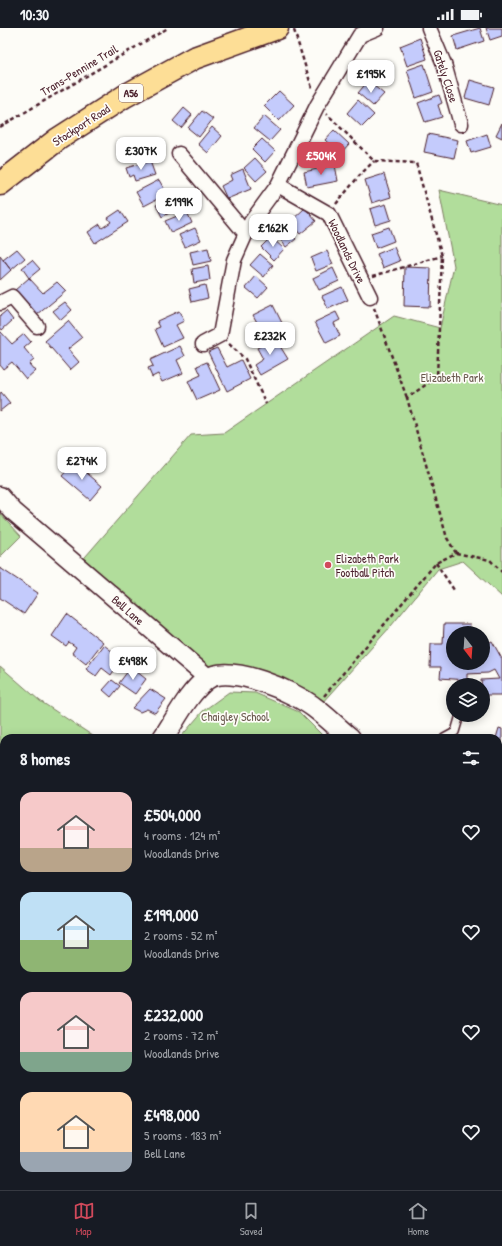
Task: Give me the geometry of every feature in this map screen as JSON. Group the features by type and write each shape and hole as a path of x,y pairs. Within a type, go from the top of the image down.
{"main road":[{"name":"Stockport Road","path":"0,184 58,139 125,96 194,58 277,28"},
{"path":"166,734 192,695 208,678 229,674 258,680 284,689 315,707 345,734"}],"street":[{"path":"203,344 220,335 234,260 251,222 278,185 317,106 360,35 377,28"},
{"name":"Gately Close","path":"429,28 444,64 461,124"},
{"path":"179,154 246,234"},
{"name":"Woodlands Drive","path":"278,185 329,214 370,297"},
{"path":"1,301 12,296 36,326"},
{"name":"Bell Lane","path":"0,496 13,511 208,678"}],"lane":[{"path":"451,734 455,732 458,722"}],"path":[{"name":"Trans-Pennine Trail","path":"0,127 168,28"},
{"path":"294,28 317,106 374,161 416,163 442,256 437,377 407,398"},
{"path":"329,214 358,176 374,161"},
{"path":"361,280 442,256"},
{"path":"370,297 407,398 447,538 456,552"},
{"path":"220,335 246,359 266,404"},
{"path":"315,707 436,563 456,552 490,560 502,572"},
{"path":"436,563 454,590"}],"green space":[{"name":"Elizabeth Park","path":"439,190 502,205 502,597 463,561 438,569 391,626 321,704 285,682 200,678 79,564 191,435 224,433 394,316 440,328 454,266"},
{"path":"0,513 21,536 0,557"},
{"path":"0,666 40,701 90,734 0,734"},
{"name":"Chaigley School","path":"229,692 255,693 299,712 321,734 183,734 203,711"}],"building":[{"path":"480,28 484,41 457,50 453,36"},
{"path":"486,28 502,28 502,36 490,40"},
{"path":"420,38 427,59 407,66 400,46"},
{"path":"424,64 433,92 416,98 407,70"},
{"path":"470,80 494,87 489,105 465,98"},
{"path":"368,81 384,94 373,106 358,93"},
{"path":"279,91 294,105 279,121 264,106"},
{"path":"439,95 442,103 438,105 442,117 425,122 418,103"},
{"path":"358,100 374,115 362,127 347,113"},
{"path":"184,108 192,115 181,128 173,121"},
{"path":"202,111 213,119 199,137 188,128"},
{"path":"264,116 280,130 270,141 254,128"},
{"path":"502,123 502,138 496,135"},
{"path":"212,127 222,136 208,153 198,144"},
{"path":"334,130 349,144 340,154 325,140"},
{"path":"428,134 458,140 454,158 424,152"},
{"path":"487,134 491,147 471,153 467,141"},
{"path":"262,139 275,151 265,162 252,149"},
{"path":"255,158 267,171 256,181 244,168"},
{"path":"150,161 155,175 135,181 133,175 129,177 126,168"},
{"path":"335,165 338,181 307,187 304,172"},
{"path":"243,169 251,189 227,199 221,186 232,180 230,175"},
{"path":"384,174 391,197 372,203 365,180"},
{"path":"159,180 167,194 144,206 136,192"},
{"path":"177,194 184,205 162,217 156,205"},
{"path":"386,204 391,220 375,225 370,209"},
{"path":"305,208 316,221 300,234 290,222"},
{"path":"120,210 128,222 95,243 88,232 100,224 102,228 111,222 108,218"},
{"path":"187,212 192,223 171,233 165,221"},
{"path":"287,227 296,239 286,247 277,235"},
{"path":"389,227 394,241 376,248 371,233"},
{"path":"195,228 201,240 185,247 179,235"},
{"path":"271,237 284,249 274,260 261,247"},
{"path":"394,247 400,261 383,268 377,254"},
{"path":"208,248 211,261 193,265 190,252"},
{"path":"17,249 25,258 11,270 3,260"},
{"path":"327,251 333,264 316,271 311,258"},
{"path":"260,254 273,265 264,277 250,265"},
{"path":"0,256 11,270 0,280"},
{"path":"32,260 40,269 29,278 22,268"},
{"path":"208,266 210,280 194,283 192,269"},
{"path":"405,267 431,268 430,307 404,306"},
{"path":"333,268 339,281 319,290 313,278"},
{"path":"256,276 268,287 258,298 246,288"},
{"path":"29,278 43,293 57,282 66,291 37,315 15,290"},
{"path":"205,285 208,298 192,302 189,289"},
{"path":"342,287 348,300 328,309 322,296"},
{"path":"65,302 72,310 61,320 53,311"},
{"path":"273,305 284,327 255,342 250,333 260,328 253,315"},
{"path":"6,311 13,320 2,330 0,327 0,316"},
{"path":"179,311 184,321 176,325 183,338 163,347 155,329 160,327 157,321"},
{"path":"336,312 340,320 334,323 340,336 326,343 315,322"},
{"path":"68,321 82,338 68,349 79,362 70,370 45,341"},
{"path":"0,331 12,344 24,334 31,342 24,348 34,360 29,364 35,371 26,379 12,362 3,369 0,365"},
{"path":"275,338 288,359 260,375 254,365 263,359 257,348"},
{"path":"180,346 185,356 177,360 183,373 162,382 158,374 152,377 148,368 153,366 150,360"},
{"path":"217,348 227,367 241,360 250,379 227,391 208,352"},
{"path":"207,362 220,390 197,400 188,381 201,375 197,366"},
{"path":"1,392 10,403 0,411 0,394"},
{"path":"74,462 102,486 90,500 62,476"},
{"path":"0,568 38,593 24,614 0,598"},
{"path":"67,614 103,642 86,664 72,653 76,647 69,642 66,646 52,636"},
{"path":"444,624 470,624 470,626 446,626 446,670 490,670 490,642 492,641 502,659 502,695 490,695 490,680 499,679 494,670 488,673 467,674 467,678 440,678 441,667 430,667 431,644 443,644"},
{"path":"104,645 122,659 111,675 102,668 96,676 86,669"},
{"path":"131,667 146,679 135,694 119,683"},
{"path":"112,680 120,686 111,697 103,690"},
{"path":"150,689 166,699 155,713 147,709 140,712 132,708"},
{"path":"499,728 502,729 502,734 497,734"}],"place":[{"name":"Elizabeth Park Football Pitch","path":"328,565"}]}
